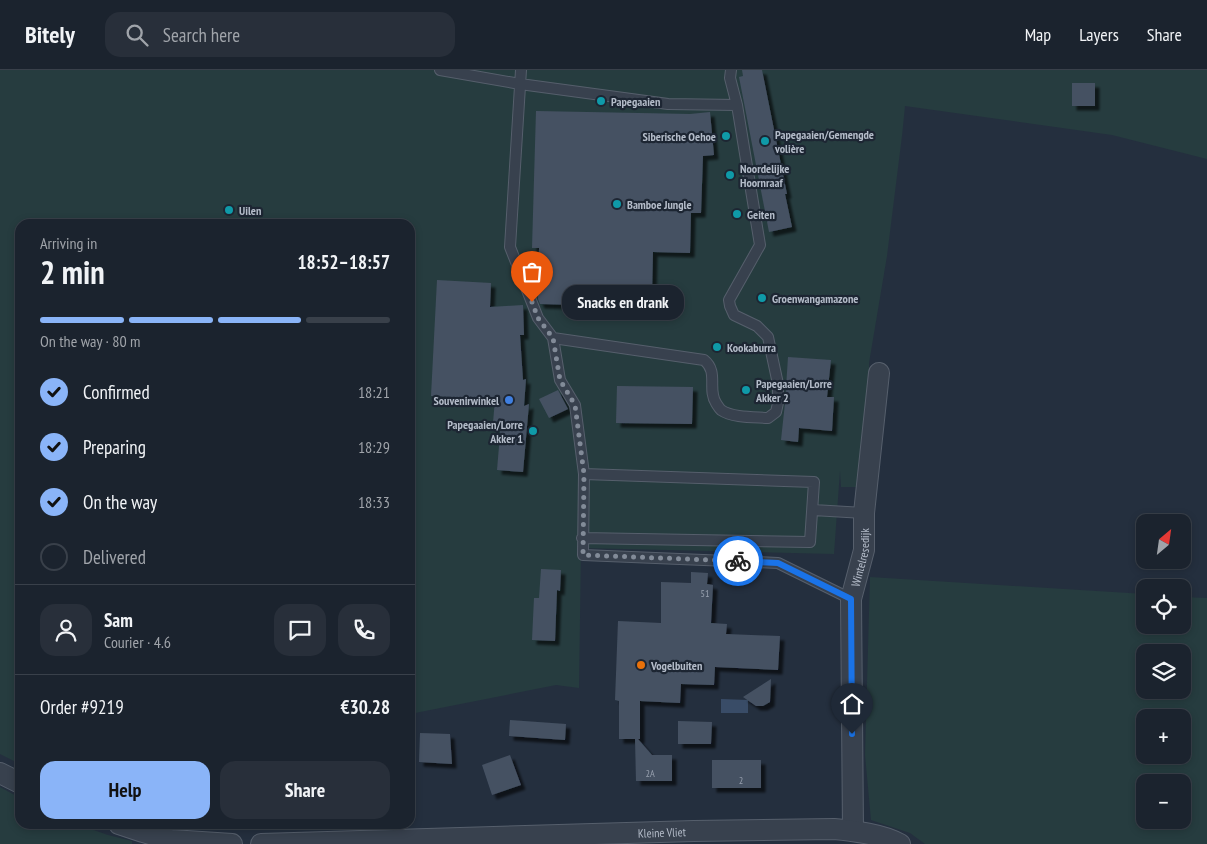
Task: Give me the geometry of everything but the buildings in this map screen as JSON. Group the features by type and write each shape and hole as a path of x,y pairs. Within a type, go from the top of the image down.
{"street":[{"name":"Wintelresedijk","path":"854,831 851,599 864,550 864,512 879,373"},
{"path":"0,773 15,780"},
{"name":"Kleine Vliet","path":"261,844 703,830 834,828 892,840 900,844"},
{"path":"127,829 142,838 232,844"}],"lane":[{"path":"440,70 520,84 668,104 738,105"},
{"path":"521,70 510,247 538,318 553,338 560,380 575,405 584,474 583,555 778,563 851,599"},
{"path":"553,338 704,360 709,364 712,371 713,398 720,409 737,416 768,418 776,412 778,384 768,337 757,326 734,315 730,306 730,300 760,245 738,105 730,78 731,70"},
{"path":"582,538 810,542 814,482 584,474"},
{"path":"813,510 864,512"}],"green space":[{"path":"0,70 1207,70 1207,159 1112,135 905,106 887,256 869,363 872,430 856,487 841,487 840,471 834,554 581,548 579,688 556,685 415,713 415,219 15,219 15,762 0,754"},
{"path":"870,577 1136,593 1136,634 1191,634 1191,597 1207,598 1207,844 925,844 910,833 871,820 865,755"},
{"path":"0,787 15,795 15,829 91,829 132,841 132,844 0,844"}],"water":[{"path":"721,699 748,700 748,713 721,713"}],"way so far":[{"path":"532,302 538,318 553,338 560,380 575,405 584,474 583,555 738,561"}],"place":[{"name":"Papegaaien","path":"601,101"},
{"name":"Siberische Oehoe","path":"726,136"},
{"name":"Papegaaien/Gemengde volière","path":"765,141"},
{"name":"Noordelijke Hoornraaf","path":"730,175"},
{"name":"Bamboe Jungle","path":"617,204"},
{"name":"Uilen","path":"229,210"},
{"name":"Geiten","path":"737,214"},
{"name":"Groenwangamazone","path":"762,298"},
{"name":"Snacks en drank","path":"532,302"},
{"name":"Kookaburra","path":"717,347"},
{"name":"Papegaaien/Lorre Akker 2","path":"746,390"},
{"name":"Souvenirwinkel","path":"509,400"},
{"name":"Papegaaien/Lorre Akker 1","path":"533,431"},
{"name":"Vogelbuiten","path":"641,665"}],"route":[{"path":"738,561 778,563 851,599 852,734"}]}
